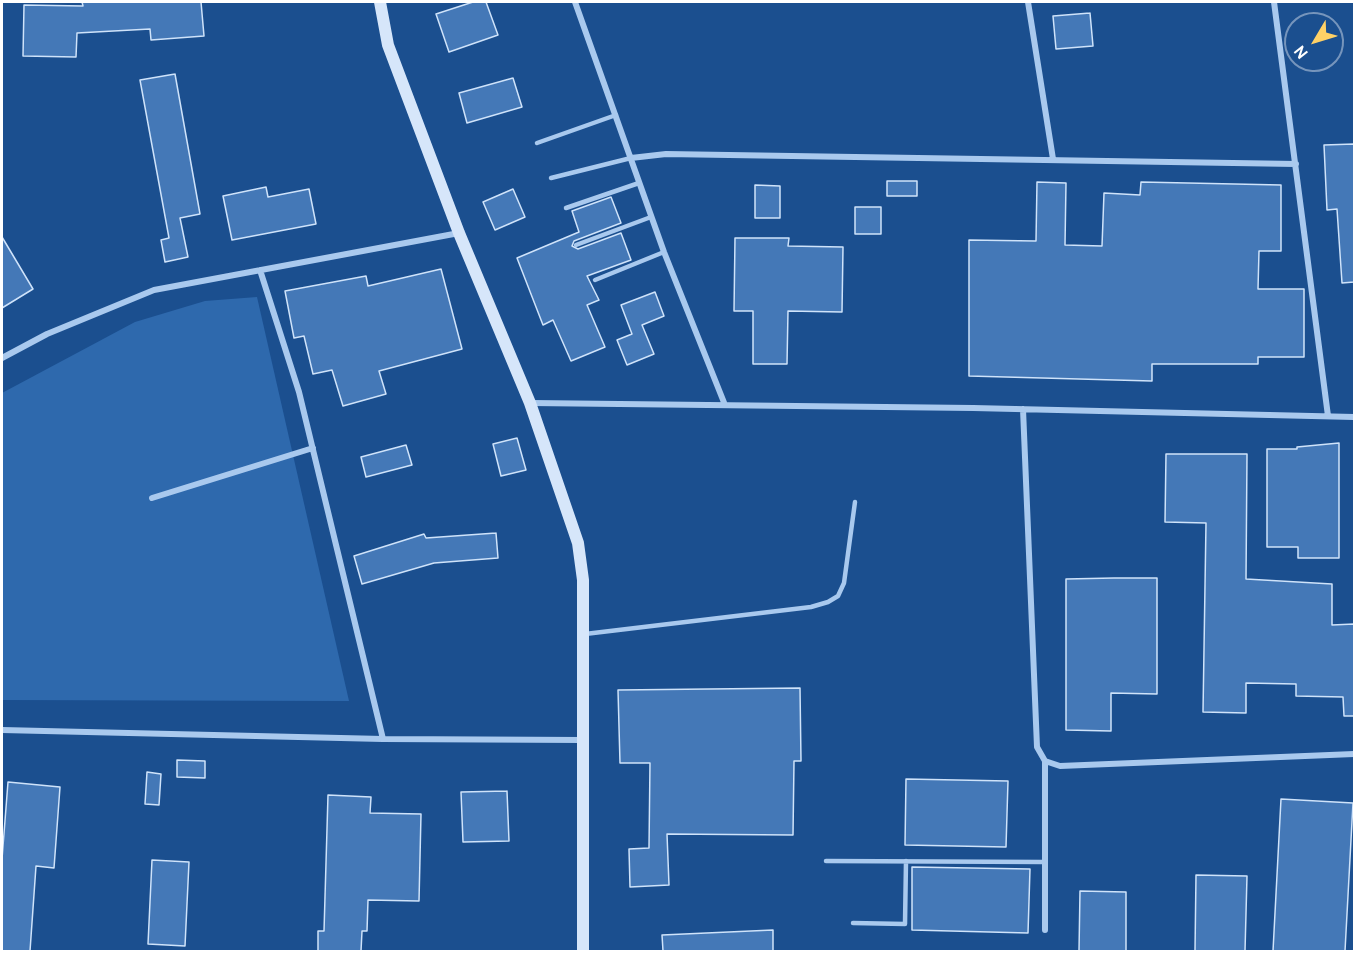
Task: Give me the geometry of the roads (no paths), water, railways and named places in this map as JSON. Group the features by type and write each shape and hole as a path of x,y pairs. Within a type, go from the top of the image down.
{"street":[{"path":"380,2 388,45 459,233 530,403 578,543 583,580 583,951"},
{"path":"575,2 664,252 725,405"},
{"path":"1028,2 1053,159"},
{"path":"1275,2 1328,416"},
{"path":"631,158 666,154 1296,164"},
{"path":"2,358 47,334 154,290 459,233"},
{"path":"260,270 299,392 383,739"},
{"path":"530,403 1023,409 1354,417"},
{"path":"1023,409 1037,747 1045,762 1045,930"},
{"path":"152,498 313,448"},
{"path":"2,730 383,739 582,740"},
{"path":"1045,762 1060,766 1354,754"}],"lane":[{"path":"537,143 616,115"},
{"path":"551,178 631,158"},
{"path":"566,208 639,183"},
{"path":"576,245 651,217"},
{"path":"596,280 664,252"},
{"path":"582,634 812,607 828,602 838,596 844,583 855,502"},
{"path":"826,861 1044,861"},
{"path":"853,923 905,924 906,861"}]}
